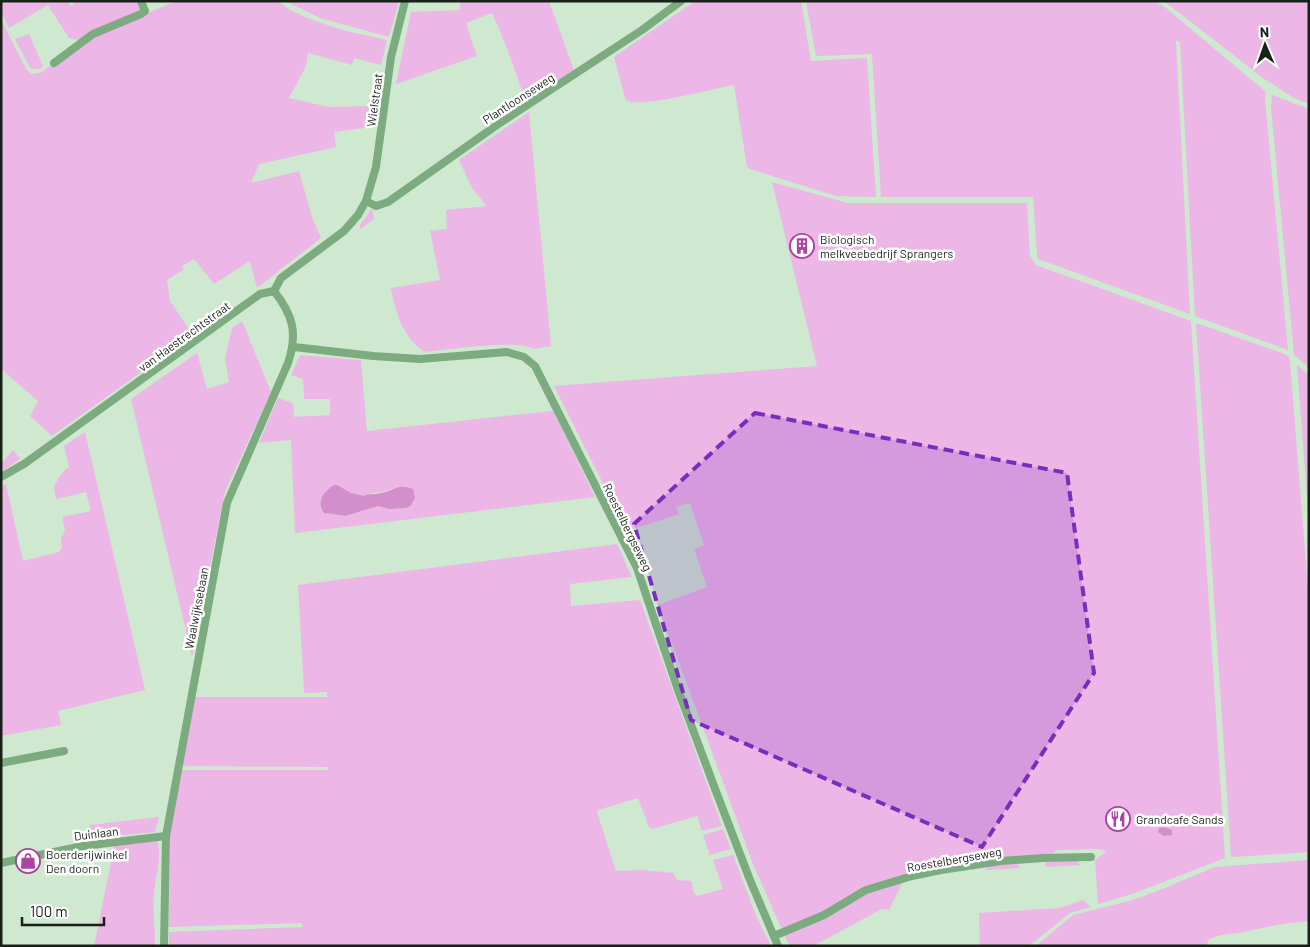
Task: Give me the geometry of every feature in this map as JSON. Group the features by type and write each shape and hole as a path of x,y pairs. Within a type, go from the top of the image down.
{"street":[{"path":"54,63 93,34 141,14 145,11 141,1"},
{"name":"Wielstraat","path":"366,201 376,167 391,57 405,1"},
{"name":"Plantloonseweg","path":"366,201 376,206 388,202 497,125 642,30 681,1"},
{"name":"van Haestrechtstraat","path":"1,477 32,458 260,294 274,291 281,278 344,231 358,215 366,201"},
{"name":"Waalwijksebaan","path":"164,946 166,836 227,503 294,347 293,329 289,314 274,291"},
{"name":"Roestelbergseweg","path":"294,347 420,359 507,352 524,357 535,366 637,568 688,716 747,872 778,946"},
{"path":"1,763 64,751"},
{"name":"Duinlaan","path":"1,863 83,846 166,836"},
{"name":"Roestelbergseweg","path":"774,936 824,915 866,890 926,873 962,866 1023,859 1091,857"}],"highlighted area":[{"path":"755,413 1067,473 1094,673 982,847 691,720 634,524"}],"shaded area":[{"path":"1,1 68,1 70,5 74,5 75,1 137,1 143,11 116,20 79,40 69,38 48,5 9,28 1,12"},
{"path":"176,1 277,1 292,11 315,21 346,31 387,40 381,65 354,58 352,65 308,53 306,66 289,98 329,107 373,106 371,127 334,132 336,147 259,164 251,183 299,171 312,217 321,238 257,288 250,261 214,284 194,259 182,266 183,270 167,280 170,301 193,335 52,436 30,416 38,401 1,369 1,19 26,69 32,74 40,73 88,39"},
{"path":"285,1 399,1 389,37 320,18"},
{"path":"460,1 549,1 574,70 526,102 507,48 492,13 466,23 477,56 396,84 411,12 460,10"},
{"path":"695,1 801,1 811,61 867,58 876,197 836,196 747,167 734,85 664,100 649,102 627,101 614,57"},
{"path":"806,1 1155,1 1166,8 1266,92 1265,99 1288,350 1195,316 1180,42 1176,41 1190,314 1038,259 1033,197 881,197 872,54 816,56"},
{"path":"1164,1 1309,1 1309,104 1294,98 1263,78"},
{"path":"29,34 43,66 39,69 32,69 29,66 15,39"},
{"path":"1272,95 1309,109 1309,367 1294,355 1271,107"},
{"path":"529,112 551,346 533,349 525,346 498,345 425,352 406,333 395,306 391,288 440,280 430,231 447,229 446,210 487,206 472,188 459,160"},
{"path":"772,182 848,203 1027,203 1030,256 1036,265 1191,321 1225,858 1135,893 1098,904 1095,860 1107,851 1098,849 1056,850 1051,855 908,874 782,930 753,864 658,605 707,587 694,549 704,545 690,503 676,507 679,514 627,531 554,386 817,366"},
{"path":"372,208 374,219 360,229 360,225"},
{"path":"242,321 271,392 225,492 192,656 131,399 197,353 207,389 229,382 225,358 232,328"},
{"path":"1196,323 1285,354 1289,357 1290,361 1309,603 1309,852 1231,856"},
{"path":"300,355 361,360 367,431 553,411 595,497 295,533 291,441 259,443 278,398 293,403 294,417 330,415 330,399 304,399 303,379 291,375","holes":["394,488 405,508 389,509 378,506 345,516 331,514 321,509 320,503 321,498 351,493 364,496"]},
{"path":"1297,365 1309,375 1309,524"},
{"path":"85,432 145,690 58,711 61,725 1,736 1,486 6,484 23,561 59,552 62,547 61,539 65,530 62,517 91,511 86,492 56,499 54,486 63,472 69,467 64,446"},
{"path":"13,450 20,459 3,471 1,464"},
{"path":"334,485 351,493 364,496 379,494 400,487 408,487 413,489 415,498 407,508 389,509 378,506 345,516 325,514 321,506 322,498"},
{"path":"617,544 632,577 570,584 571,606 640,600 722,826 702,831 697,816 652,829 649,827 638,798 598,810 597,812 616,871 642,870 673,873 677,880 691,881 694,893 697,896 723,889 713,860 733,855 757,918 771,946 169,946 169,932 303,927 301,923 169,927 170,831 178,770 328,770 328,767 179,766 191,697 327,697 327,692 304,693 298,585"},
{"path":"159,817 155,832 93,838 90,825"},
{"path":"1164,827 1172,830 1172,835 1164,836 1158,832 1159,828"},
{"path":"723,829 731,849 710,855 703,835"},
{"path":"157,839 159,857 154,901 155,946 94,946 115,843"},
{"path":"1047,860 1077,860 1080,865 1045,867"},
{"path":"1309,860 1309,921 1221,935 1209,939 1206,946 1036,946 1073,915 1129,901 1215,867"},
{"path":"1017,862 1020,868 986,870 988,865"},
{"path":"903,881 889,910 882,909 813,946 790,946 784,935 866,893"},
{"path":"1083,900 1091,907 1070,913 1029,946 980,946 979,913 1060,908"}],"place":[{"name":"Biologisch melkveebedrijf Sprangers","path":"802,246"},
{"name":"Grandcafe Sands","path":"1118,819"},
{"name":"Boerderijwinkel Den doorn","path":"28,861"}]}
